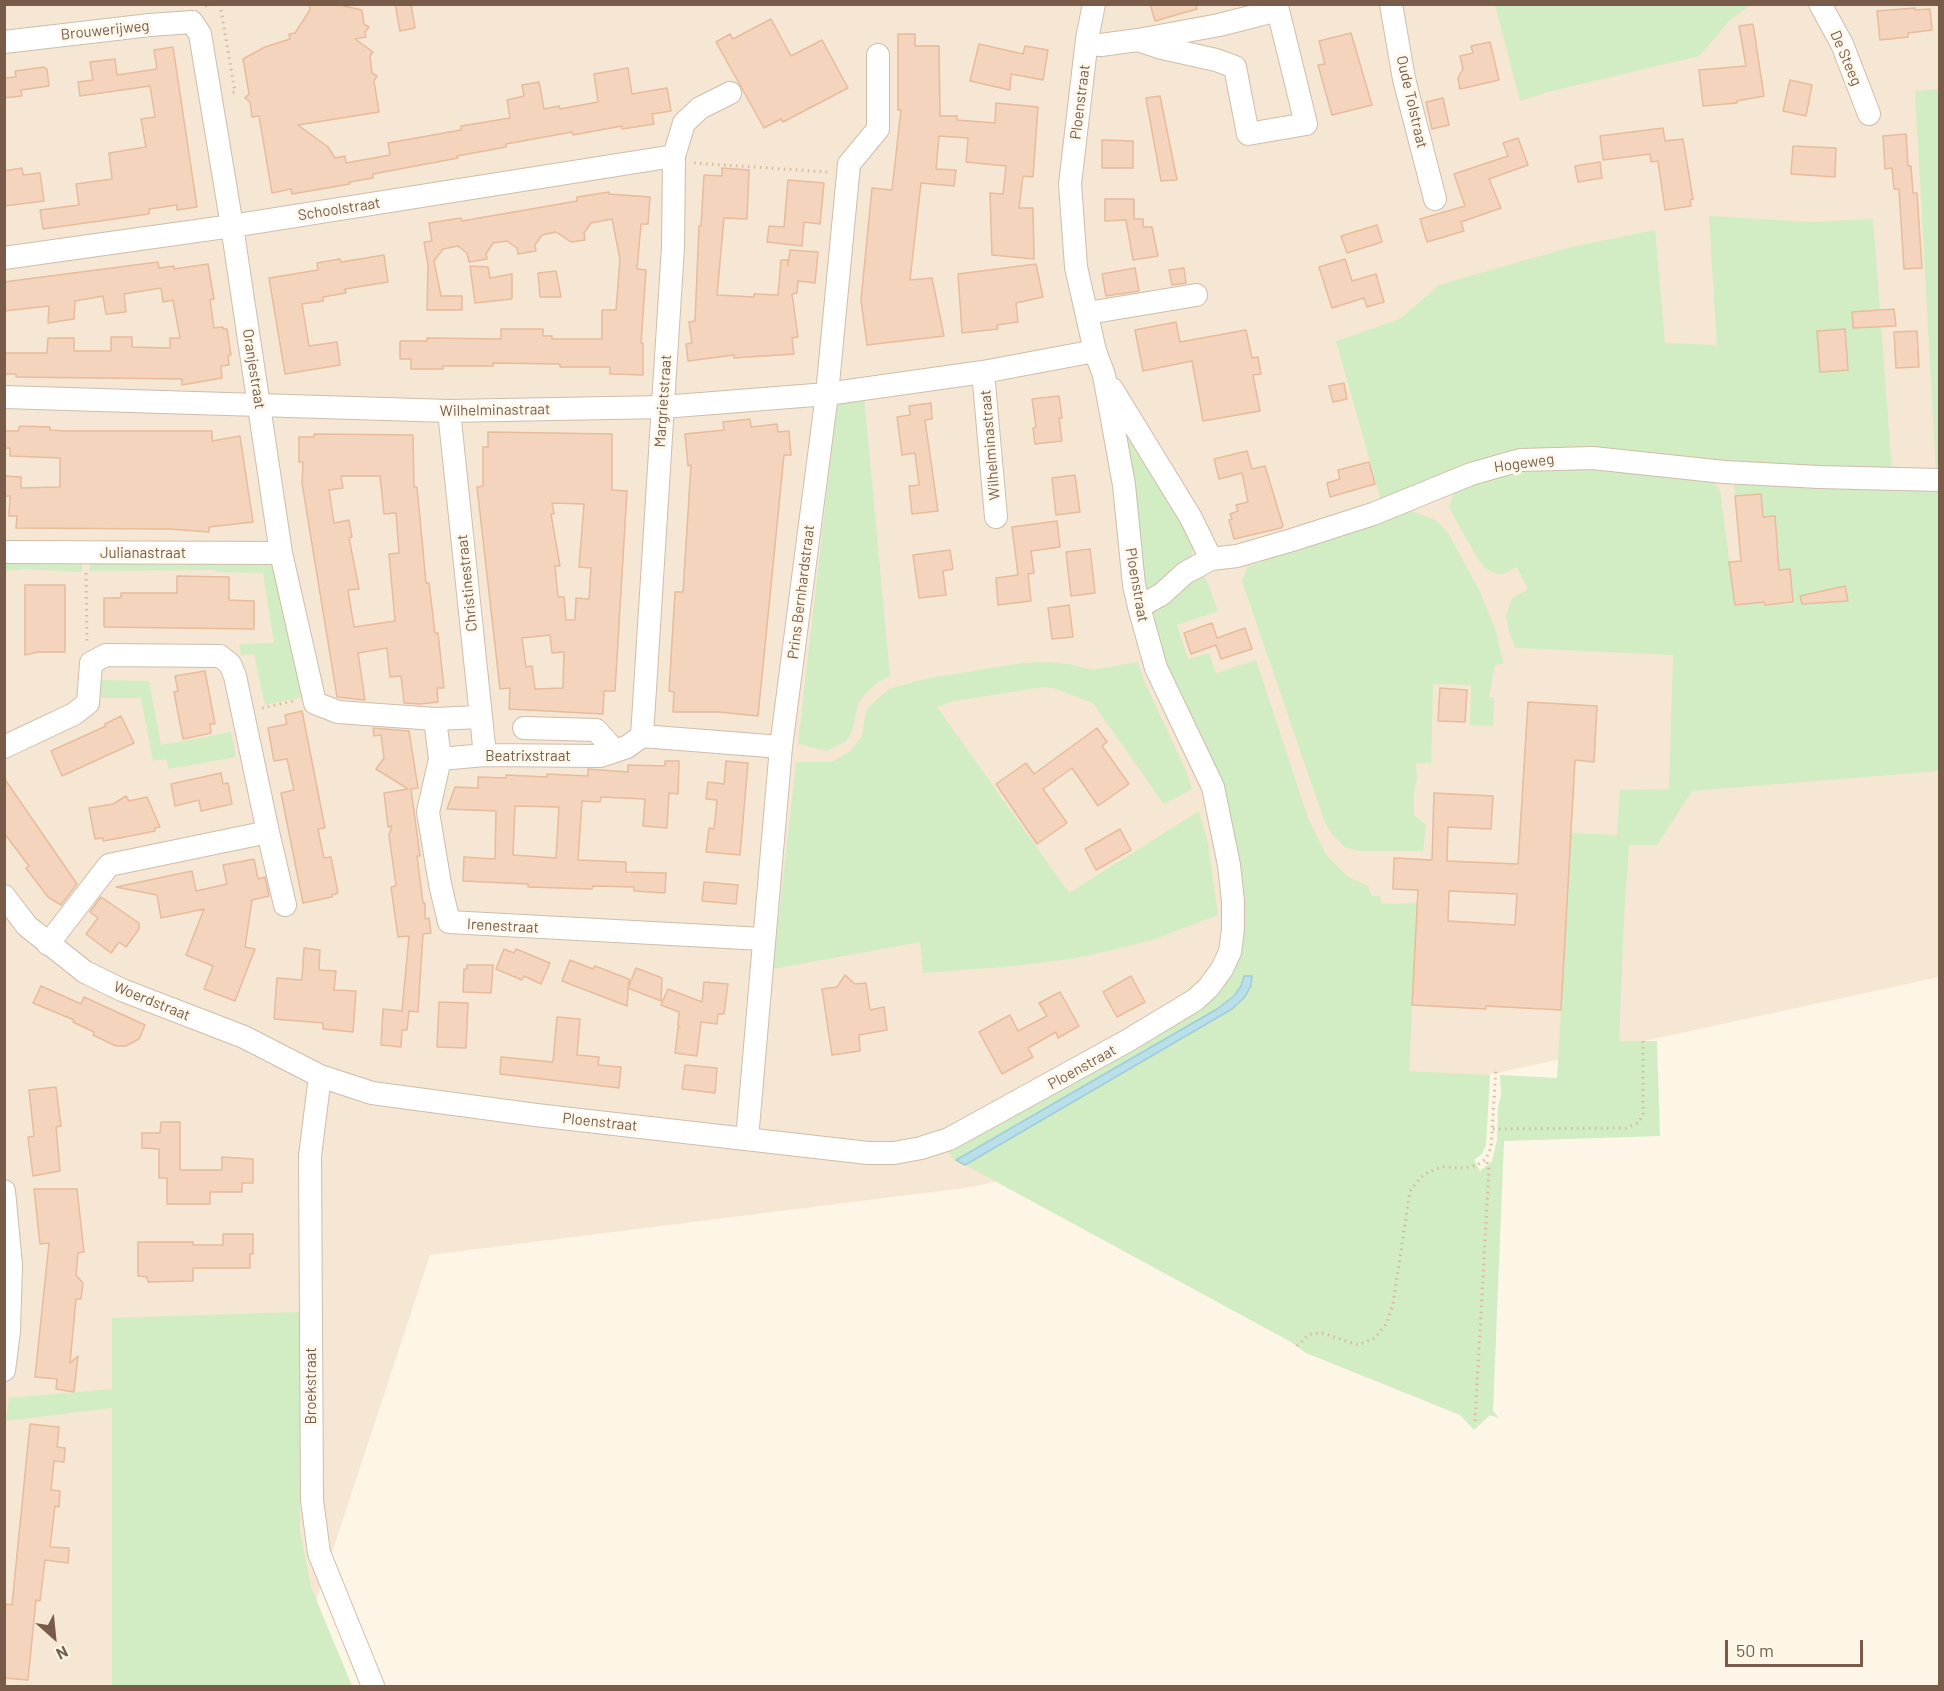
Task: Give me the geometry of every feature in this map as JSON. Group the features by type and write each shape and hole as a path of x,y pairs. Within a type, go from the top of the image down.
{"street":[{"name":"Ploenstraat","path":"320,1076 372,1093 536,1115 868,1153 894,1153 949,1139 1164,1020 1195,1000 1209,987 1230,952 1233,901 1229,864 1213,787 1156,668 1139,607 1134,585 1124,485 1104,375 1095,351 1076,267 1070,184 1094,4"},
{"name":"Oude Tolstraat","path":"1391,4 1404,79 1435,199"},
{"name":"De Steeg","path":"1820,4 1842,44 1869,114"},
{"path":"1087,44 1101,45 1138,40 1218,18 1278,10 1306,124 1248,134 1235,67 1138,40"},
{"name":"Brouwerijweg","path":"4,42 192,22 200,34"},
{"name":"Oranjestraat","path":"200,34 232,226 280,553 314,700"},
{"name":"Prins Bernhardstraat","path":"747,1139 781,747 826,394 849,164 878,129 878,55"},
{"name":"Margrietstraat","path":"642,736 673,247 674,159 684,123 700,108 730,93"},
{"name":"Schoolstraat","path":"4,258 674,159"},
{"path":"1088,313 1196,295"},
{"name":"Wilhelminastraat","path":"4,397 449,411 663,407 826,394 983,372 1095,351"},
{"name":"Wilhelminastraat","path":"983,372 996,517"},
{"name":"Ploenstraat","path":"1104,375 1191,518 1211,559"},
{"name":"Christinestraat","path":"449,411 485,755"},
{"name":"Hogeweg","path":"1139,607 1162,594 1185,573 1211,559 1237,556 1292,540 1373,514 1471,474 1521,460 1593,458 1724,472 1940,480"},
{"name":"Julianastraat","path":"4,552 280,553"},
{"path":"4,747 74,714 88,703 91,663 106,655 220,656 230,664 285,905"},
{"path":"314,700 338,712 435,719 480,717"},
{"name":"Irenestraat","path":"435,719 440,759 428,812 449,922 763,939"},
{"name":"Beatrixstraat","path":"524,728 596,730 615,751"},
{"path":"642,736 781,747"},
{"name":"Beatrixstraat","path":"440,759 485,755 600,756 627,747 642,736"},
{"path":"48,944 109,865 268,832"},
{"name":"Woerdstraat","path":"4,896 27,926 85,972 122,990 244,1037 320,1076"},
{"name":"Broekstraat","path":"320,1076 310,1156 312,1500 319,1553 373,1686"},
{"path":"4,1191 11,1264 4,1370"}],"path":[{"path":"674,159 848,173"},
{"path":"86,552 86,641 91,663"},
{"path":"242,712 314,700"},
{"path":"1492,1129 1626,1128 1638,1123 1643,1115 1643,1041"},
{"path":"1297,1346 1309,1334 1322,1333 1358,1345 1375,1338 1387,1323 1393,1304 1410,1191 1428,1172 1442,1167 1465,1168 1477,1165 1486,1159 1491,1147 1496,1068"},
{"path":"1475,1421 1489,1170 1486,1159"}],"shaded area":[{"path":"5,5 1939,5 1939,977 972,1187 430,1255 288,1686 5,1686"}],"green space":[{"path":"1495,4 1750,5 1729,21 1699,56 1548,92 1520,101"},
{"path":"1939,89 1939,473 1936,473 1915,91"},
{"path":"1709,216 1810,222 1873,219 1892,472 1590,453 1382,504 1336,341 1400,319 1439,285 1571,247 1655,230 1665,343 1717,345"},
{"path":"864,397 890,676 878,682 858,703 852,732 846,741 827,751 798,744 836,412 839,403"},
{"path":"1123,421 1192,538 1193,550 1190,560 1152,592 1145,590"},
{"path":"1552,465 1711,479 1720,490 1735,605 1764,602 1765,605 1793,604 1790,569 1780,569 1775,517 1763,517 1761,494 1735,496 1735,480 1939,486 1939,771 1692,791 1657,845 1629,845 1619,1041 1657,1041 1660,1136 1504,1141 1493,1411 1499,1418 1490,1415 1474,1430 1460,1415 1306,1353 1291,1342 956,1160 951,1157 946,1148 1213,992 1239,901 1174,701 1151,610 1203,571 1218,611 1177,625 1188,659 1209,653 1216,673 1256,660 1308,818 1326,855 1347,876 1368,886 1372,896 1380,896 1382,904 1417,903 1409,1071 1490,1075 1486,1145 1482,1154 1474,1160 1480,1171 1492,1161 1497,1140 1498,1107 1501,1095 1500,1075 1557,1078 1571,833 1617,835 1620,790 1669,789 1673,655 1516,648 1510,635 1506,616 1512,598 1528,589 1517,567 1500,575 1486,569 1449,508 1456,486 1497,472"},
{"path":"1404,511 1415,512 1437,521 1448,533 1480,592 1495,629 1504,664 1495,665 1489,697 1494,698 1493,726 1470,725 1471,685 1433,684 1431,763 1416,763 1417,780 1414,792 1414,815 1426,825 1423,851 1360,851 1345,847 1332,834 1324,820 1242,581 1247,567 1267,560 1276,552"},
{"path":"5,561 82,561 82,572 27,569 5,571"},
{"path":"90,562 279,562 307,696 265,705 254,654 241,655 239,644 274,643 263,573 216,572 215,570 90,571"},
{"path":"1047,662 1093,670 1138,662 1192,789 1163,803 1093,703 1053,688 1043,687 954,701 937,707 1069,893 1199,811 1208,844 1218,915 1155,939 1117,949 1076,958 1015,966 923,973 920,942 773,969 796,762 831,762 850,752 862,736 866,711 889,689 925,679 1022,663"},
{"path":"101,680 149,681 161,745 231,732 236,757 169,769 166,759 153,761 141,698 101,698"},
{"path":"299,1312 300,1531 311,1587 352,1686 112,1686 112,1408 6,1421 9,1398 112,1389 112,1318"}],"water":[{"path":"1244,976 1252,976 1251,986 1244,998 1232,1009 965,1165 956,1160 1217,1009 1234,996"}],"building":[{"path":"309,4 339,5 362,10 364,24 369,27 365,32 366,37 355,39 373,52 370,56 372,73 377,76 374,81 379,112 298,125 328,147 335,158 345,156 346,163 390,155 388,143 461,130 461,126 510,118 507,100 524,96 522,85 539,82 544,109 559,106 560,109 598,102 594,74 628,68 632,94 667,88 671,111 652,114 654,124 622,129 622,126 573,135 572,132 506,144 506,147 457,156 458,158 373,174 373,178 349,182 350,184 292,194 291,189 272,193 259,116 252,117 250,102 245,98 249,94 243,59 265,47 290,39 289,34 295,33 310,10"},
{"path":"395,4 411,4 415,28 400,31"},
{"path":"1150,4 1196,4 1197,9 1155,21"},
{"path":"1915,8 1915,10 1930,9 1932,30 1908,33 1908,37 1880,40 1877,11"},
{"path":"771,19 791,56 822,40 848,88 783,122 781,119 764,128 716,42 730,34 733,39"},
{"path":"1753,24 1764,96 1737,101 1737,103 1703,106 1699,70 1746,66 1739,26"},
{"path":"1351,33 1372,105 1332,115 1318,65 1325,64 1319,41"},
{"path":"898,34 915,34 915,46 939,46 940,116 957,116 957,120 995,123 996,103 1038,107 1033,177 1023,176 1019,208 1033,208 1034,259 992,255 990,193 1003,194 1006,166 966,162 968,138 939,136 936,169 956,170 954,186 921,183 910,280 932,278 944,336 867,345 861,300 872,188 892,190 901,110 898,110"},
{"path":"1490,42 1499,80 1460,89 1458,78 1463,69 1460,56 1473,53 1471,46"},
{"path":"979,44 1023,54 1025,46 1048,50 1043,80 1011,74 1010,90 970,81"},
{"path":"173,47 197,207 177,210 177,205 149,209 149,214 43,229 40,210 79,205 76,184 112,179 109,153 146,147 141,119 155,117 150,86 80,96 78,82 93,80 90,62 115,59 117,75 157,69 154,50"},
{"path":"44,67 47,69 49,86 21,90 22,96 4,98 4,78 16,77 15,71"},
{"path":"1790,80 1812,85 1806,116 1783,111"},
{"path":"1160,96 1177,180 1161,181 1146,98"},
{"path":"1443,98 1449,125 1432,129 1426,102"},
{"path":"1663,128 1665,141 1683,139 1693,199 1690,200 1691,206 1665,210 1658,161 1651,162 1650,154 1603,160 1600,136"},
{"path":"1906,134 1913,193 1917,193 1922,268 1904,269 1899,189 1894,189 1892,168 1885,169 1883,136"},
{"path":"1518,138 1528,165 1489,179 1501,208 1461,222 1464,231 1427,242 1420,219 1465,206 1454,174 1508,156 1503,143"},
{"path":"1102,140 1133,141 1133,168 1102,168"},
{"path":"1793,146 1836,148 1835,177 1791,174"},
{"path":"1600,162 1602,178 1578,182 1575,166"},
{"path":"22,168 23,175 40,173 44,201 4,206 4,171"},
{"path":"722,168 749,170 747,219 724,218 717,295 754,297 754,294 778,295 781,260 788,260 788,266 790,250 818,252 815,283 798,281 797,293 792,294 798,337 792,338 794,354 734,358 734,355 688,361 686,344 692,343 689,322 695,321 699,226 701,226 704,175 722,176"},
{"path":"788,180 824,183 820,224 804,222 802,246 767,242 769,226 784,227"},
{"path":"609,192 609,194 650,197 648,224 641,224 637,269 646,270 641,343 643,343 643,375 610,374 610,367 560,367 560,364 493,363 493,366 443,366 443,369 411,369 411,359 400,359 400,341 427,341 427,338 501,339 501,329 543,329 543,336 552,336 552,339 602,339 602,310 616,310 620,259 612,219 591,223 584,233 585,240 571,242 556,232 542,235 535,245 536,251 518,254 517,248 507,241 493,243 486,254 487,259 469,262 467,253 458,246 443,249 434,261 441,296 462,296 462,310 427,310 428,265 424,242 432,241 429,223 461,218 462,221 577,201 577,197"},
{"path":"1105,199 1134,199 1134,219 1143,219 1143,227 1152,227 1158,256 1133,260 1126,220 1105,221"},
{"path":"1377,225 1382,242 1347,253 1341,236"},
{"path":"384,255 388,282 345,289 346,293 323,297 323,301 302,304 309,346 337,342 340,365 285,374 269,278 318,270 317,263 340,259 341,262"},
{"path":"1345,259 1352,281 1376,274 1384,302 1367,307 1364,298 1332,308 1319,267"},
{"path":"158,262 159,268 174,266 174,269 208,264 214,299 210,300 214,328 227,329 231,355 228,356 229,365 221,366 222,378 182,385 182,379 16,377 16,374 4,374 4,353 47,353 48,338 74,338 74,351 111,351 111,337 132,337 132,347 170,348 170,338 180,338 173,300 163,302 161,288 124,294 126,312 106,314 103,296 75,301 74,319 48,323 49,306 4,311 4,282"},
{"path":"1036,264 1043,297 1016,303 1018,322 997,325 998,329 962,333 958,274"},
{"path":"470,266 488,267 490,278 512,274 512,299 475,303"},
{"path":"1135,268 1139,291 1106,296 1102,274"},
{"path":"1184,268 1186,283 1172,285 1169,270"},
{"path":"556,271 561,297 540,297 538,273"},
{"path":"1894,309 1896,326 1853,328 1852,312"},
{"path":"1176,322 1180,342 1246,330 1252,358 1258,357 1261,374 1253,375 1260,411 1203,421 1192,361 1143,371 1135,330"},
{"path":"1845,329 1848,370 1820,372 1817,331"},
{"path":"1917,331 1919,367 1896,368 1894,332"},
{"path":"1344,383 1347,399 1333,402 1329,386"},
{"path":"1059,396 1062,441 1035,444 1033,428 1036,427 1032,399"},
{"path":"931,403 932,419 925,420 938,511 912,514 909,486 919,485 915,453 902,455 897,417 910,415 909,406"},
{"path":"750,419 751,427 777,424 778,432 789,431 791,455 784,455 758,716 719,712 673,712 674,692 669,691 675,592 683,592 691,465 688,466 685,434 724,430 723,422"},
{"path":"20,426 50,427 50,430 65,431 212,431 212,441 240,436 253,522 209,527 209,532 169,529 16,528 17,516 9,516 10,496 4,496 4,476 21,477 21,488 60,487 60,458 10,456 10,448 4,448 4,431 18,431"},
{"path":"488,432 612,434 612,490 627,491 615,691 604,691 603,714 509,709 510,688 500,689 477,487 483,486 483,447 488,447","holes":["552,503 584,504 579,567 591,568 589,599 576,598 575,620 566,620 564,597 558,597 555,566 560,566 551,514 554,514","550,635 552,653 564,652 563,688 535,689 532,666 526,667 522,638"]},
{"path":"314,434 413,435 414,487 417,487 426,583 429,583 435,633 438,633 444,688 437,688 438,702 404,703 401,676 390,677 387,648 358,653 365,700 337,697 302,483 303,462 299,462 299,437 314,437","holes":["341,476 380,476 384,514 396,513 399,553 389,554 395,621 354,627 348,590 359,589 349,538 352,537 349,520 334,523 329,490 343,488"]},
{"path":"1247,451 1252,469 1265,466 1283,526 1234,539 1229,520 1232,519 1230,514 1238,511 1236,505 1248,502 1242,473 1219,479 1214,459"},
{"path":"1369,462 1375,484 1330,497 1327,483 1340,479 1338,470"},
{"path":"1075,475 1080,512 1056,515 1052,478"},
{"path":"1761,494 1763,517 1775,516 1779,570 1790,569 1793,602 1735,605 1729,562 1741,561 1735,496"},
{"path":"1057,521 1060,547 1031,551 1034,573 1028,574 1031,601 998,605 996,578 1018,575 1012,527"},
{"path":"1090,549 1095,593 1071,596 1066,552"},
{"path":"950,550 953,569 943,571 946,595 919,598 913,555"},
{"path":"177,576 229,577 229,600 254,601 254,629 104,627 104,598 121,598 121,593 177,593"},
{"path":"25,585 65,585 65,652 38,652 25,655"},
{"path":"1845,586 1848,601 1802,604 1800,596"},
{"path":"1069,605 1073,637 1052,639 1048,608"},
{"path":"1212,623 1217,638 1245,628 1252,649 1221,659 1216,645 1191,654 1184,633"},
{"path":"205,671 215,724 210,724 211,733 183,739 174,692 178,691 175,676"},
{"path":"1440,688 1467,690 1465,722 1438,721"},
{"path":"1528,702 1597,706 1594,762 1575,760 1561,1010 1412,1005 1418,890 1393,889 1394,858 1432,860 1434,793 1493,796 1491,829 1448,827 1447,861 1518,864","holes":["1449,891 1517,894 1515,925 1448,921"]},
{"path":"302,711 325,828 318,829 324,858 331,857 338,893 332,897 303,903 281,793 294,790 287,759 274,761 268,728 287,724 285,715"},
{"path":"121,716 134,743 62,776 51,751 106,726 105,724"},
{"path":"373,728 409,731 418,788 411,789 420,856 417,856 423,903 425,903 425,919 429,918 431,933 423,934 418,1012 409,1011 407,1030 402,1030 401,1047 381,1045 383,1009 402,1011 409,936 398,937 391,887 396,886 389,835 392,826 388,827 384,793 408,789 376,769 384,758 381,735 374,736"},
{"path":"1097,728 1107,742 1102,746 1129,784 1098,806 1072,768 1043,789 1067,823 1037,844 996,784 1026,763 1034,774"},
{"path":"665,761 679,761 678,794 669,793 667,828 643,826 645,799 601,797 600,802 582,801 578,860 626,862 626,872 666,873 665,893 634,891 634,887 593,886 592,889 528,887 528,884 463,881 464,857 495,859 496,811 447,809 455,787 478,788 478,777 506,778 506,775 547,777 547,774 588,776 588,769 628,772 628,765 665,766","holes":["515,806 559,807 556,858 513,855"]},
{"path":"726,761 748,763 740,855 706,852 709,828 714,829 717,800 706,799 708,782 724,784"},
{"path":"221,773 223,784 228,783 232,804 201,811 199,800 175,806 171,784"},
{"path":"4,778 77,884 61,905 48,897 26,868 29,866 4,833"},
{"path":"126,796 129,801 147,797 160,827 155,828 155,831 120,838 103,841 103,838 95,839 89,808 113,804"},
{"path":"1120,829 1131,850 1096,870 1085,849"},
{"path":"254,859 258,879 265,877 269,896 252,900 245,947 255,949 235,1001 204,989 213,966 186,955 204,909 161,918 157,895 116,887 192,871 196,891 227,884 223,865"},
{"path":"704,882 738,885 736,904 702,901"},
{"path":"101,897 139,923 139,929 126,947 119,942 111,953 86,934 98,918 90,912"},
{"path":"304,948 320,950 319,970 336,971 334,990 356,991 353,1032 323,1029 323,1023 274,1019 277,978 302,980"},
{"path":"504,949 514,953 516,949 550,963 541,984 524,976 522,980 496,969"},
{"path":"570,960 593,969 595,966 629,979 627,1006 562,981"},
{"path":"467,965 493,965 491,993 463,992 464,969 467,969"},
{"path":"636,968 662,978 661,1001 628,988"},
{"path":"845,975 855,984 866,983 870,1010 884,1007 887,1030 859,1035 860,1051 832,1055 822,989 837,987"},
{"path":"1131,976 1145,1002 1117,1017 1103,992"},
{"path":"704,982 728,984 724,1014 718,1014 717,1024 701,1022 697,1056 675,1053 680,1027 678,1026 679,1012 661,1005 668,989 702,1002"},
{"path":"41,986 81,1004 84,997 145,1025 139,1039 126,1046 116,1046 93,1035 94,1032 73,1022 74,1020 33,1003"},
{"path":"1060,992 1079,1026 1058,1038 1056,1032 1028,1048 1033,1057 1002,1074 979,1032 1010,1015 1018,1031 1047,1016 1039,1003"},
{"path":"439,1002 468,1003 466,1048 437,1047"},
{"path":"557,1017 580,1019 577,1055 599,1057 598,1065 621,1067 619,1088 500,1074 501,1057 553,1062"},
{"path":"685,1065 717,1068 715,1093 682,1089"},
{"path":"56,1087 61,1126 56,1127 60,1171 33,1176 28,1137 34,1136 29,1090"},
{"path":"161,1122 180,1122 180,1170 222,1170 222,1157 253,1159 253,1183 242,1183 242,1192 210,1192 210,1204 167,1204 167,1178 159,1178 159,1149 142,1148 142,1133 160,1133"},
{"path":"34,1189 77,1189 84,1252 78,1253 76,1275 83,1283 81,1299 76,1299 70,1363 78,1356 74,1392 56,1389 57,1379 35,1377 49,1243 40,1244"},
{"path":"223,1234 253,1234 250,1268 193,1268 193,1281 148,1282 147,1277 138,1276 138,1242 193,1242 193,1245 223,1245"},
{"path":"30,1424 59,1427 57,1447 65,1448 64,1462 54,1461 51,1490 60,1491 59,1507 55,1506 50,1547 69,1548 68,1563 45,1560 40,1601 36,1600 28,1680 4,1678 4,1618 6,1604 12,1605"}]}
